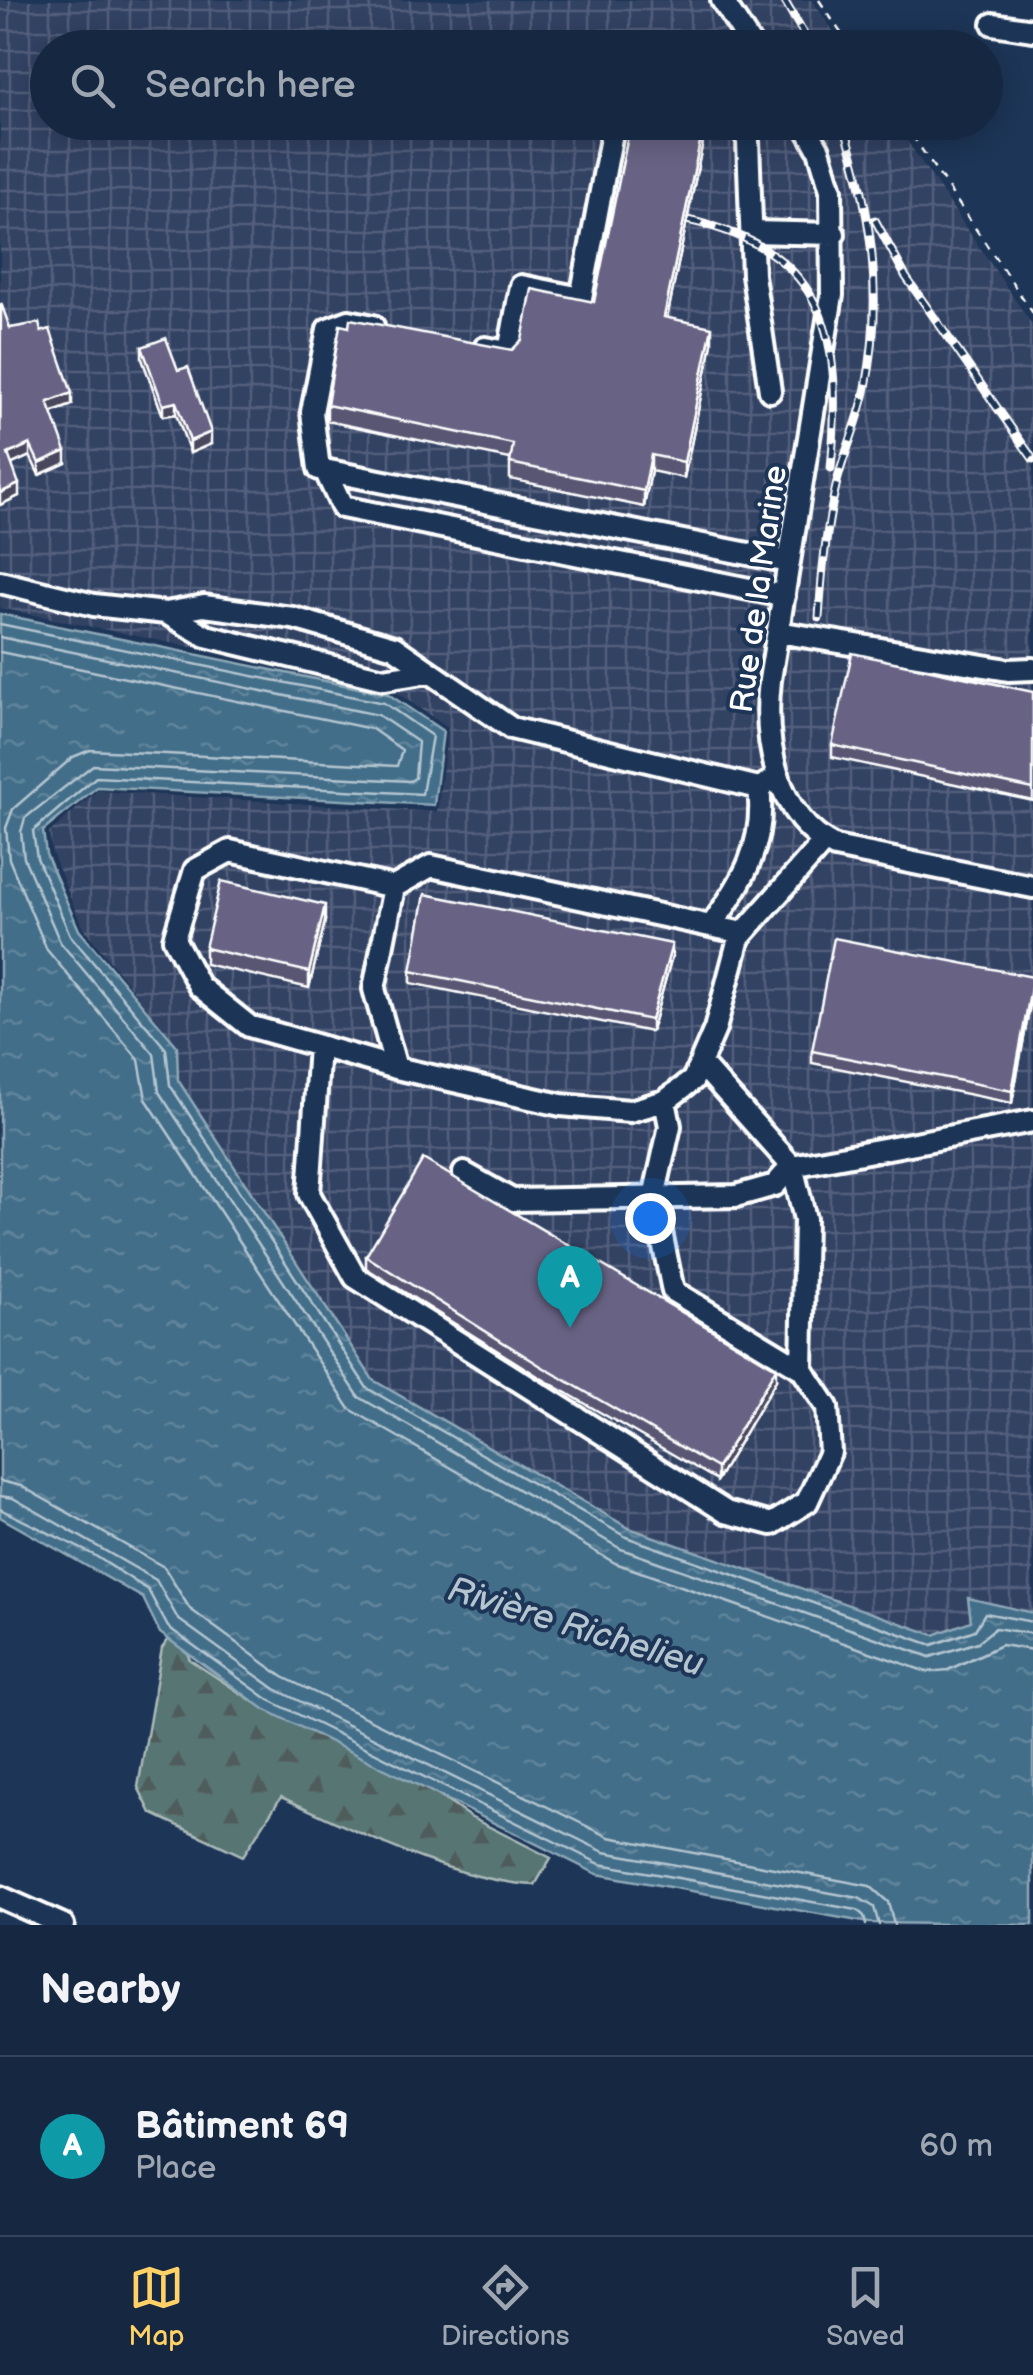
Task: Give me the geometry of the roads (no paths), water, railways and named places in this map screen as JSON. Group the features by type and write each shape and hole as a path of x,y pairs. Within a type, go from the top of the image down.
{"street":[{"path":"722,0 741,30"},
{"path":"994,24 1033,30"},
{"path":"456,342 509,352 521,286 582,298 611,140"},
{"path":"747,140 753,275 770,391"},
{"name":"Rue de la Marine","path":"813,140 831,190 832,296 767,704 778,777 795,809 824,842"},
{"path":"752,232 834,234"},
{"path":"402,332 349,322 328,329 312,412 320,469 789,562"},
{"path":"325,470 342,507 784,596"},
{"path":"0,582 94,605 166,613 204,606 293,618 394,647 511,728 760,788 778,777"},
{"path":"166,613 206,636 384,678 430,672"},
{"path":"778,632 1008,670 1033,669"},
{"path":"711,926 740,884 759,843 760,788"},
{"path":"743,933 432,866 394,887 230,851 194,870 174,939 199,986 250,1026 396,1068 584,1110 630,1111 665,1101 693,1080 702,1065 733,951 743,933 824,842 849,852 1033,887"},
{"path":"394,887 374,989 396,1068"},
{"path":"320,1046 309,1194 355,1277 726,1512 772,1524 808,1502 830,1452 827,1407 802,1369 673,1291 654,1197 670,1126 665,1101"},
{"path":"702,1065 792,1166 806,1219 802,1369"},
{"path":"464,1173 512,1200 736,1196 775,1185 792,1166 1033,1122"},
{"path":"0,1897 63,1925"}],"water":[{"name":"Rivière Richelieu","path":"0,614 388,694 443,731 434,805 97,787 43,831 46,854 79,930 177,1046 178,1080 373,1380 629,1528 934,1635 971,1621 968,1598 1033,1613 1033,1925 869,1923 597,1874 264,1709 160,1633 143,1598 0,1517"}],"railway":[{"path":"784,0 802,30"},
{"path":"819,618 830,516 863,399 874,319 872,253 848,140"},
{"path":"687,220 735,234 772,254 799,278 817,308 834,380 831,468"},
{"path":"875,220 906,277 1033,459"}],"place":[{"name":"Bâtiment 69","path":"570,1328"}]}
